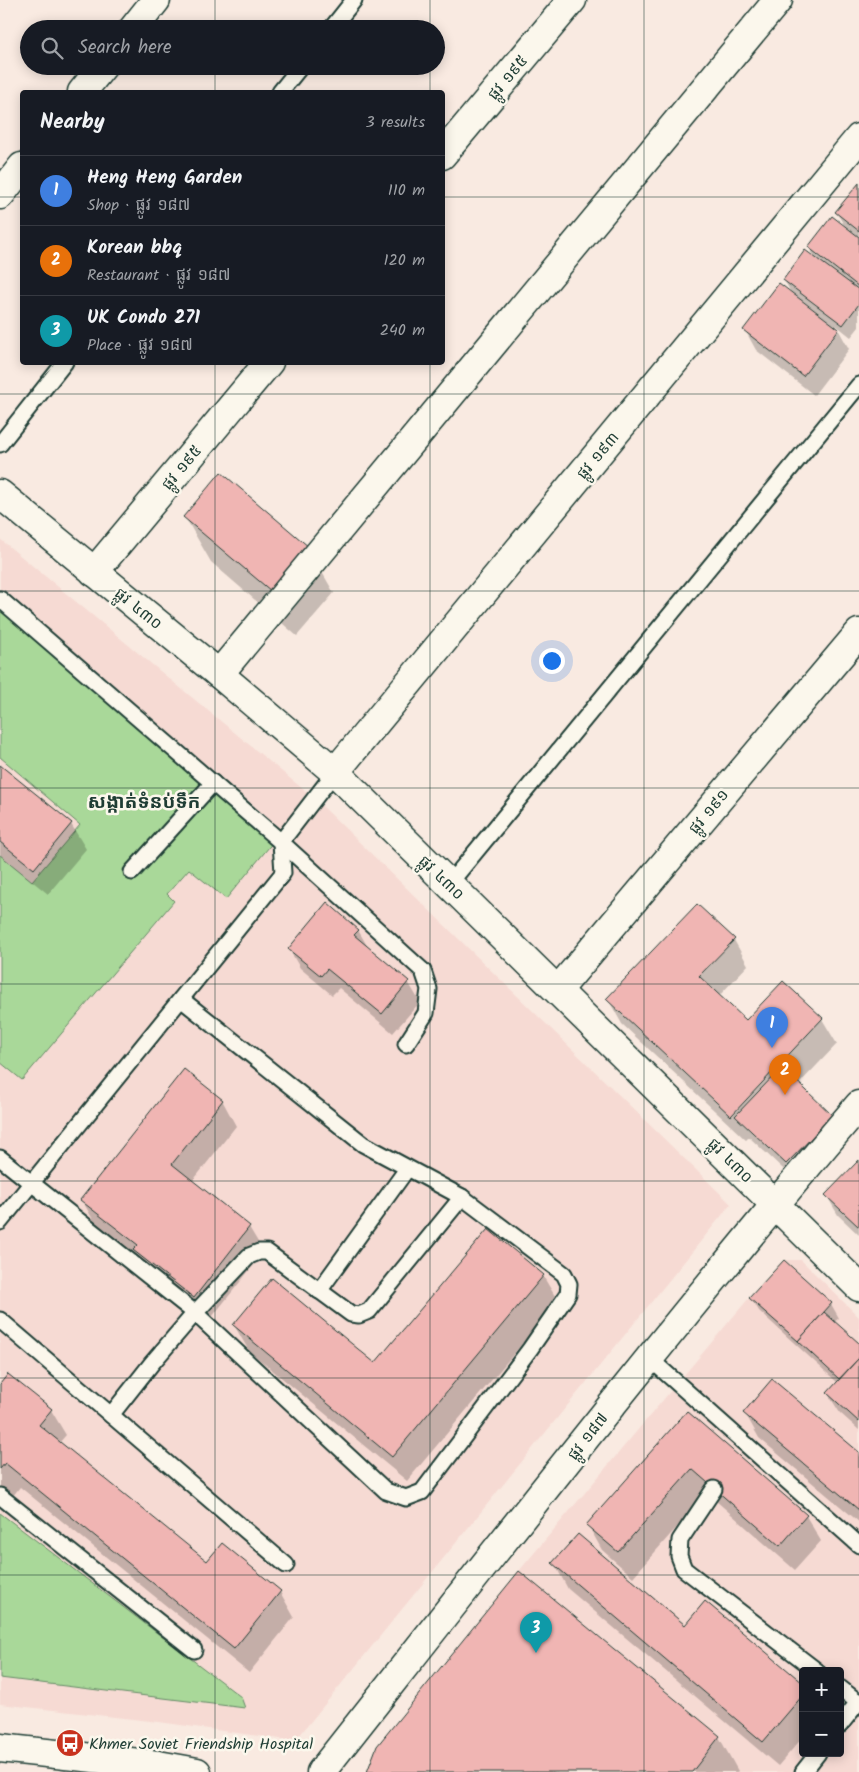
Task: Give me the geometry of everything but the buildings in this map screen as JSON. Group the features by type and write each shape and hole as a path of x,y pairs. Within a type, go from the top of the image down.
{"street":[{"path":"140,20 156,0"},
{"name":"ផ្លូវ ១៩៥","path":"445,150 572,0"},
{"path":"220,674 778,0"},
{"path":"84,90 96,75"},
{"name":"ផ្លូវ ១៩៣","path":"336,772 859,138"},
{"path":"0,195 20,170"},
{"name":"ផ្លូវ ១៩៥","path":"94,572 266,365"},
{"name":"ផ្លូវ ៤៣០","path":"0,494 220,674 336,772 859,1287"},
{"name":"ផ្លូវ ១៩១","path":"558,990 859,633"},
{"name":"ផ្លូវ ១៨៧","path":"321,1772 649,1358 859,1105"},
{"path":"0,1748 158,1764 196,1772"}],"lane":[{"path":"338,20 354,0"},
{"path":"282,90 294,75"},
{"path":"0,444 63,365"},
{"path":"449,884 859,385"},
{"path":"0,599 281,842 423,971 429,989 426,1013 406,1044"},
{"path":"0,1222 283,873 281,842 336,772"},
{"path":"132,872 213,783"},
{"path":"0,1158 195,1314 386,1491 406,1498 422,1492 530,1349 568,1294 569,1284 564,1274 462,1197 363,1144 181,999"},
{"path":"319,1291 407,1169"},
{"path":"111,1415 152,1363 249,1256 259,1252 267,1252 351,1314 359,1315 369,1311 462,1197"},
{"path":"0,1320 286,1565"},
{"path":"649,1358 742,1450 859,1545"},
{"path":"714,1489 680,1540 680,1556 684,1569 812,1667"},
{"path":"0,1496 194,1650"},
{"path":"844,1691 859,1701 844,1720"},
{"path":"803,1772 815,1757"}],"shaded area":[{"path":"0,539 315,799 731,1204 295,1741 159,1722 0,1704"},
{"path":"784,1260 801,1260 859,1317 859,1772 692,1772 720,1736 519,1571 749,1298"}],"green space":[{"path":"0,608 274,841 226,899 189,869 167,894 174,901 22,1080 0,1062 0,855 32,881 80,825 0,757"},
{"path":"0,1513 241,1697 245,1708 0,1678"}],"place":[{"name":"Heng Heng Garden","path":"772,1048"},
{"name":"Korean bbq","path":"785,1095"},
{"name":"UK Condo 271","path":"536,1653"},
{"name":"Khmer Soviet Friendship Hospital","path":"70,1743"}],"district":[{"name":"សង្កាត់ទំនប់ទឹក","path":"144,801"}]}
